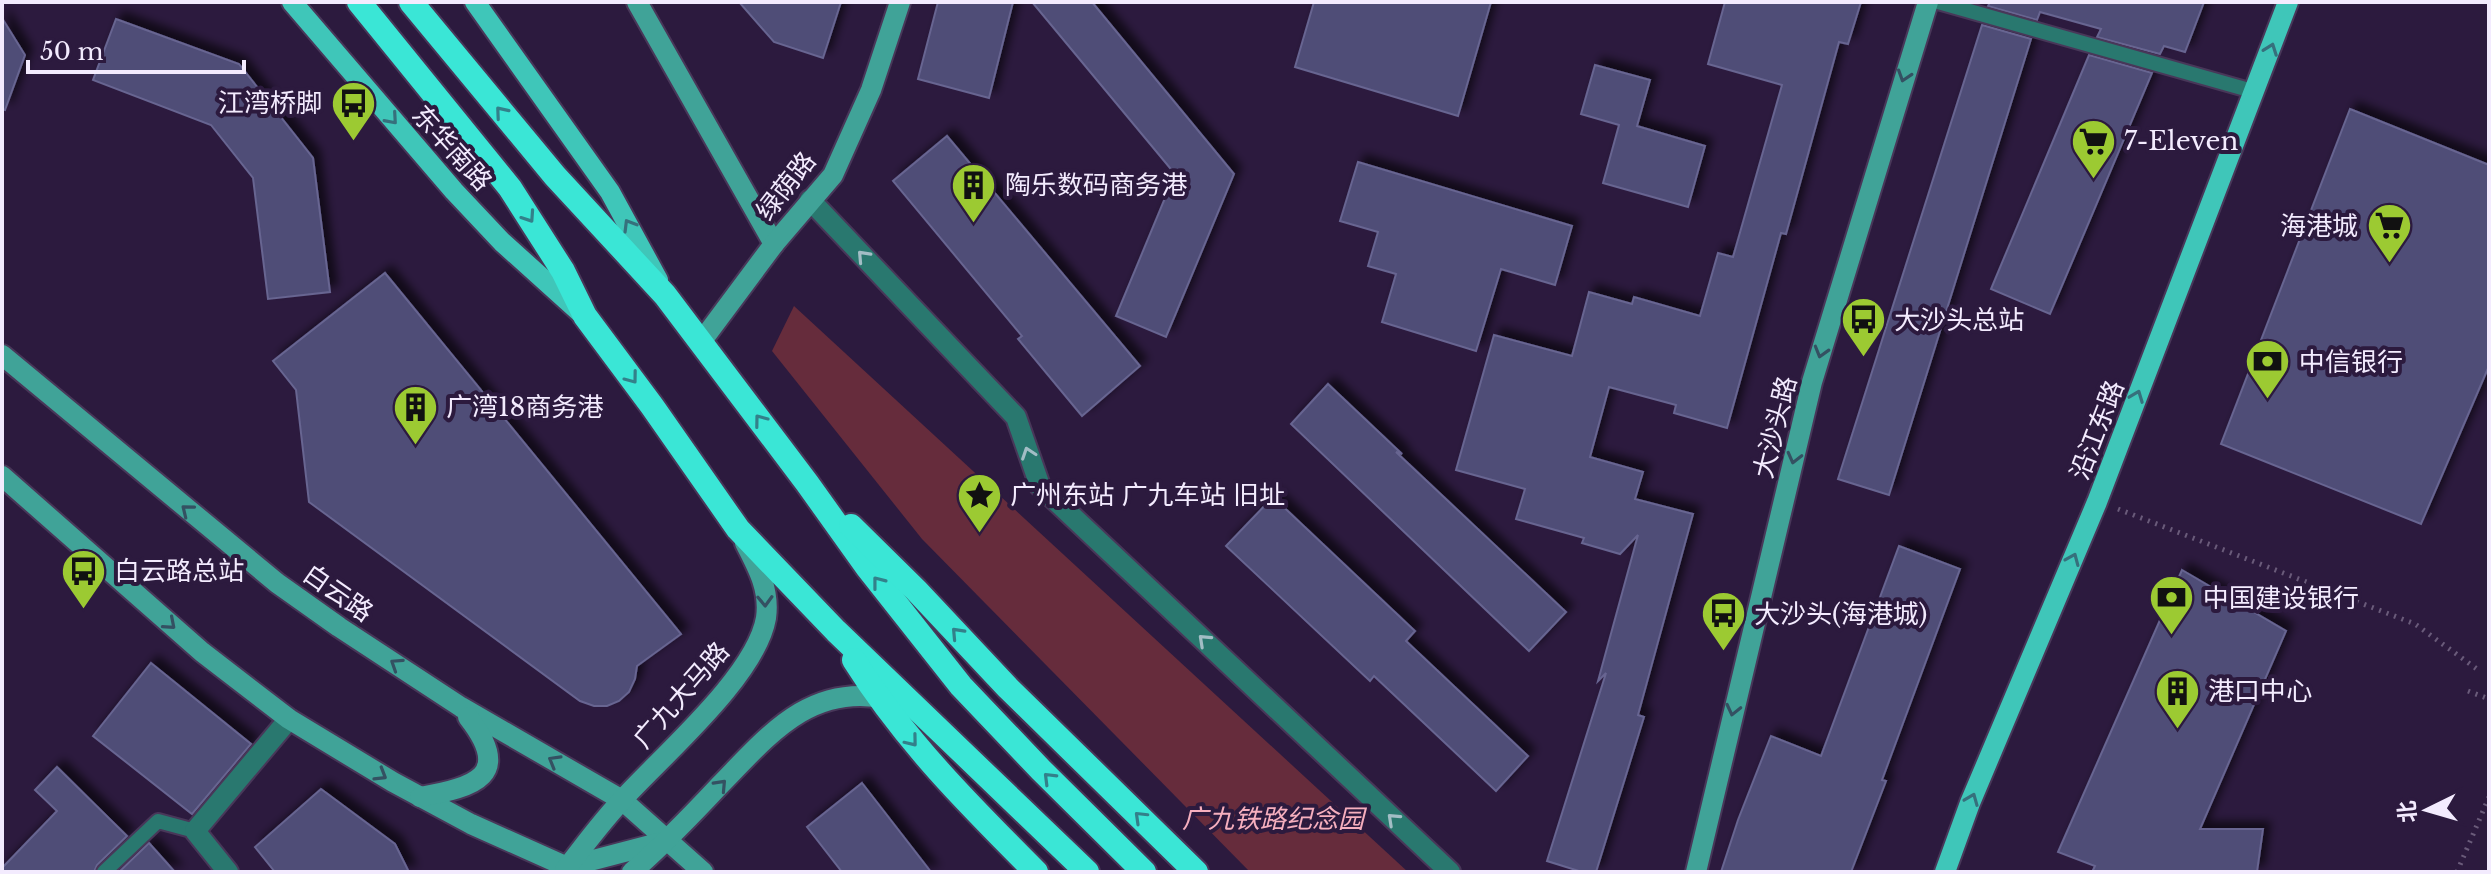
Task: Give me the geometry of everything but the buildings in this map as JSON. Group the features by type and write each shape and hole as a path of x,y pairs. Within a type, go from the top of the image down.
{"highway":[{"path":"359,2 510,188 563,271 585,316 738,529 836,631 1087,872"},
{"path":"411,2 555,176 665,295 867,567 961,686 1144,872"},
{"path":"807,483 916,590 1008,688 1196,872"},
{"path":"836,631 876,696 960,796 1036,872"}],"main road":[{"name":"东华南路","path":"292,2 454,191 502,242 585,316"},
{"path":"475,2 610,192 640,243 665,295"},
{"path":"637,2 774,244"},
{"name":"绿荫路","path":"701,342 774,244 833,175 871,90 900,2"},
{"name":"大沙头路","path":"1696,872 1812,382 1928,2"},
{"name":"沿江东路","path":"1945,872 1970,803 2097,502 2288,2"},
{"name":"白云路","path":"2,355 277,583 461,707 622,800 703,872"},
{"path":"2,476 202,652 289,719 420,797 565,870 666,841"},
{"name":"广九大马路","path":"565,870 622,800 711,707 756,646 765,620 767,593 738,529"},
{"path":"632,872 791,716 818,702 849,697 876,696 915,705"},
{"path":"420,797 459,790 475,782 487,770 489,753 483,735 461,707"}],"street":[{"path":"810,200 1016,417 1040,486 1450,872"},
{"path":"228,872 195,831 289,719"}],"lane":[{"path":"1938,2 2256,92"},
{"path":"104,872 158,821 195,831"}],"path":[{"path":"2097,502 2415,624 2477,669"},
{"path":"2468,691 2489,699"},
{"path":"2457,872 2489,797"}],"green space":[{"name":"广九铁路纪念园","path":"794,306 1408,872 1250,872 922,539 772,351"}],"place":[{"name":"江湾桥脚","path":"353,142"},
{"name":"7-Eleven","path":"2093,180"},
{"name":"陶乐数码商务港","path":"974,224"},
{"name":"海港城","path":"2389,265"},
{"name":"大沙头总站","path":"1863,359"},
{"name":"中信银行","path":"2268,401"},
{"name":"广湾18商务港","path":"415,446"},
{"name":"广州东站 广九车站 旧址","path":"979,534"},
{"name":"白云路总站","path":"83,610"},
{"name":"中国建设银行","path":"2172,637"},
{"name":"大沙头(海港城)","path":"1723,653"},
{"name":"港口中心","path":"2177,730"}]}
